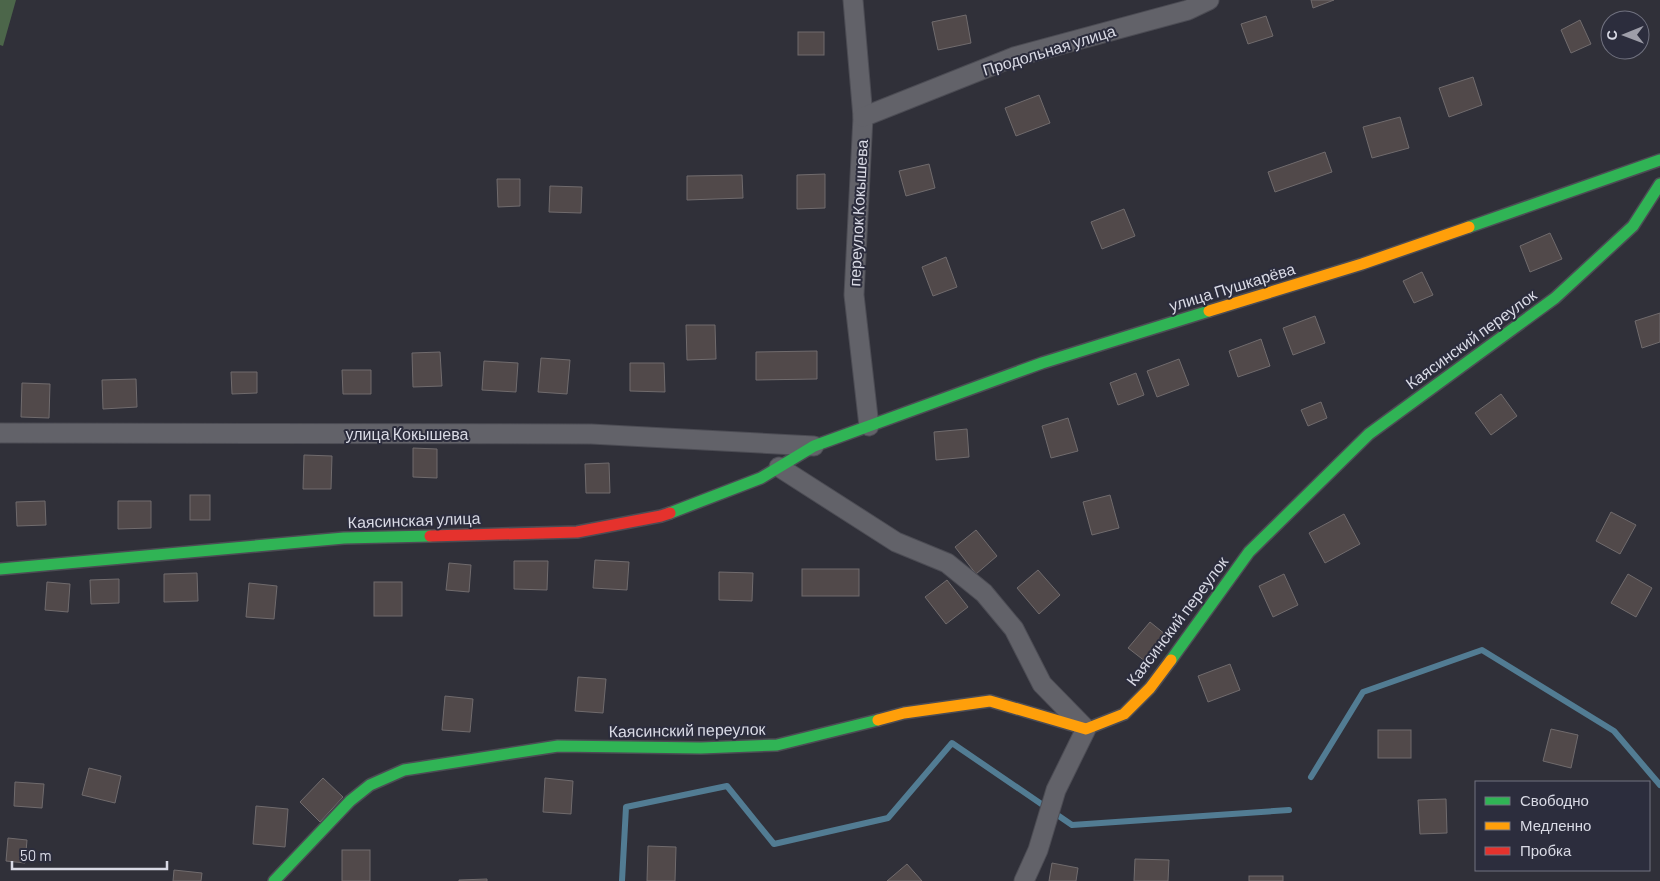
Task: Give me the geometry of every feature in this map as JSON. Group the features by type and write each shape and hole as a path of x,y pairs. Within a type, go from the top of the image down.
{"street":[{"name":"переулок Кокышева","path":"853,0 863,117 854,295 869,426"},
{"name":"Продольная улица","path":"863,117 1014,58 1188,10 1209,0"},
{"name":"улица Пушкарёва","path":"814,446 1042,363 1362,264 1660,160"},
{"name":"Каясинский переулок","path":"274,881 350,801 370,785 404,770 558,746 702,748 777,745 904,713 990,701 1086,729 1124,714 1150,688 1249,552 1369,434 1555,298 1633,226 1660,184"},
{"name":"улица Кокышева","path":"0,433 591,434 814,446"},
{"name":"Каясинская улица","path":"0,569 344,538 577,532 661,516 760,478 814,446"},
{"path":"779,467 896,542 947,564 984,593 1014,629 1042,684 1086,729 1054,796 1038,850 1024,881"}],"green space":[{"path":"0,0 16,0 3,46 0,45"}],"building":[{"path":"1311,0 1334,0 1313,8"},
{"path":"966,15 971,43 938,50 932,22"},
{"path":"1266,16 1273,36 1248,44 1241,24"},
{"path":"1580,20 1591,44 1571,53 1561,30"},
{"path":"798,32 824,32 824,55 798,55"},
{"path":"1473,77 1482,105 1449,117 1439,88"},
{"path":"1039,95 1050,123 1016,136 1005,108"},
{"path":"1400,117 1409,148 1372,158 1363,127"},
{"path":"1325,152 1332,172 1275,192 1268,172"},
{"path":"929,164 935,188 906,196 899,171"},
{"path":"825,174 825,208 797,209 797,175"},
{"path":"742,175 743,198 687,200 687,176"},
{"path":"497,179 520,179 520,206 498,207"},
{"path":"550,186 582,187 581,213 549,212"},
{"path":"1124,209 1135,236 1102,249 1091,222"},
{"path":"1550,233 1562,259 1530,272 1520,246"},
{"path":"946,257 957,287 933,296 922,267"},
{"path":"1422,272 1433,295 1414,303 1403,281"},
{"path":"1660,313 1660,342 1642,348 1635,321"},
{"path":"1315,316 1325,343 1293,355 1283,328"},
{"path":"686,325 715,325 716,359 687,360"},
{"path":"1261,339 1270,366 1238,377 1229,351"},
{"path":"817,351 817,379 756,380 756,352"},
{"path":"440,352 442,386 413,387 412,353"},
{"path":"541,358 570,360 567,394 538,392"},
{"path":"1179,359 1189,385 1157,397 1147,371"},
{"path":"484,361 518,363 516,392 482,390"},
{"path":"630,363 664,363 665,392 630,391"},
{"path":"342,370 371,370 371,394 343,394"},
{"path":"231,372 257,372 257,393 232,394"},
{"path":"1136,373 1144,395 1118,405 1110,383"},
{"path":"136,379 137,407 103,409 102,380"},
{"path":"22,383 50,384 49,418 21,417"},
{"path":"1501,394 1517,416 1491,435 1475,413"},
{"path":"1321,402 1327,418 1308,426 1301,410"},
{"path":"1068,418 1078,451 1051,458 1042,426"},
{"path":"967,429 969,457 936,460 934,432"},
{"path":"413,448 437,449 437,478 413,477"},
{"path":"304,455 332,456 331,489 303,489"},
{"path":"609,463 610,493 586,493 585,464"},
{"path":"190,495 210,495 210,520 190,520"},
{"path":"1110,495 1119,528 1092,535 1083,502"},
{"path":"45,501 46,525 17,526 16,502"},
{"path":"118,501 151,501 151,528 118,529"},
{"path":"1611,512 1636,525 1620,554 1596,541"},
{"path":"1344,514 1360,544 1325,563 1309,533"},
{"path":"976,530 997,556 976,574 955,547"},
{"path":"595,560 629,562 627,590 593,588"},
{"path":"514,561 548,561 547,590 514,589"},
{"path":"449,563 471,565 469,592 446,590"},
{"path":"802,569 859,569 859,596 802,596"},
{"path":"1038,570 1060,595 1039,614 1017,588"},
{"path":"719,572 753,573 752,601 719,600"},
{"path":"197,573 198,601 164,602 164,574"},
{"path":"1284,574 1298,605 1273,617 1259,586"},
{"path":"1628,574 1652,588 1636,617 1611,603"},
{"path":"119,579 119,603 91,604 90,580"},
{"path":"947,580 968,607 946,624 925,597"},
{"path":"47,582 70,584 68,612 45,610"},
{"path":"374,582 402,582 402,616 374,616"},
{"path":"249,583 277,586 274,619 246,617"},
{"path":"1150,622 1171,639 1150,665 1128,648"},
{"path":"1230,664 1240,690 1208,702 1198,676"},
{"path":"578,677 606,679 603,713 575,711"},
{"path":"445,696 473,699 470,732 442,730"},
{"path":"1551,729 1578,735 1571,768 1543,761"},
{"path":"1378,730 1411,730 1411,758 1378,758"},
{"path":"89,768 121,776 115,803 82,795"},
{"path":"323,778 343,797 320,822 300,802"},
{"path":"545,778 573,781 571,814 543,812"},
{"path":"15,782 44,784 42,808 14,806"},
{"path":"1446,799 1447,833 1420,834 1418,800"},
{"path":"256,806 288,809 285,847 253,844"},
{"path":"8,838 27,840 25,863 6,861"},
{"path":"648,846 676,847 675,881 647,881"},
{"path":"342,850 370,850 370,881 342,881"},
{"path":"1135,859 1169,860 1168,881 1134,881"},
{"path":"1052,863 1078,868 1076,881 1049,881"},
{"path":"907,864 922,881 887,881"},
{"path":"174,870 202,873 201,881 173,881"},
{"path":"1249,876 1283,876 1283,881 1249,881"},
{"path":"487,879 487,881 459,881 459,880"}],"waterway":[{"path":"1311,777 1363,692 1482,650 1614,731 1660,785"},
{"path":"622,881 626,807 727,786 774,844 888,818 952,743 1072,825 1289,810"}],"traffic: fast":[{"path":"1469,227 1660,160"},
{"path":"1171,660 1249,552 1369,434 1555,298 1633,226 1660,184"},
{"path":"670,513 761,478 814,446 1042,363 1209,311"},
{"path":"0,569 344,538 430,536"},
{"path":"274,881 350,801 370,785 404,770 558,746 701,748 777,745 878,720"}],"traffic: slow":[{"path":"1209,311 1362,264 1469,227"},
{"path":"878,720 904,713 990,701 1086,729 1124,714 1150,688 1171,660"}],"traffic: jam":[{"path":"430,536 577,532 670,513"}]}
